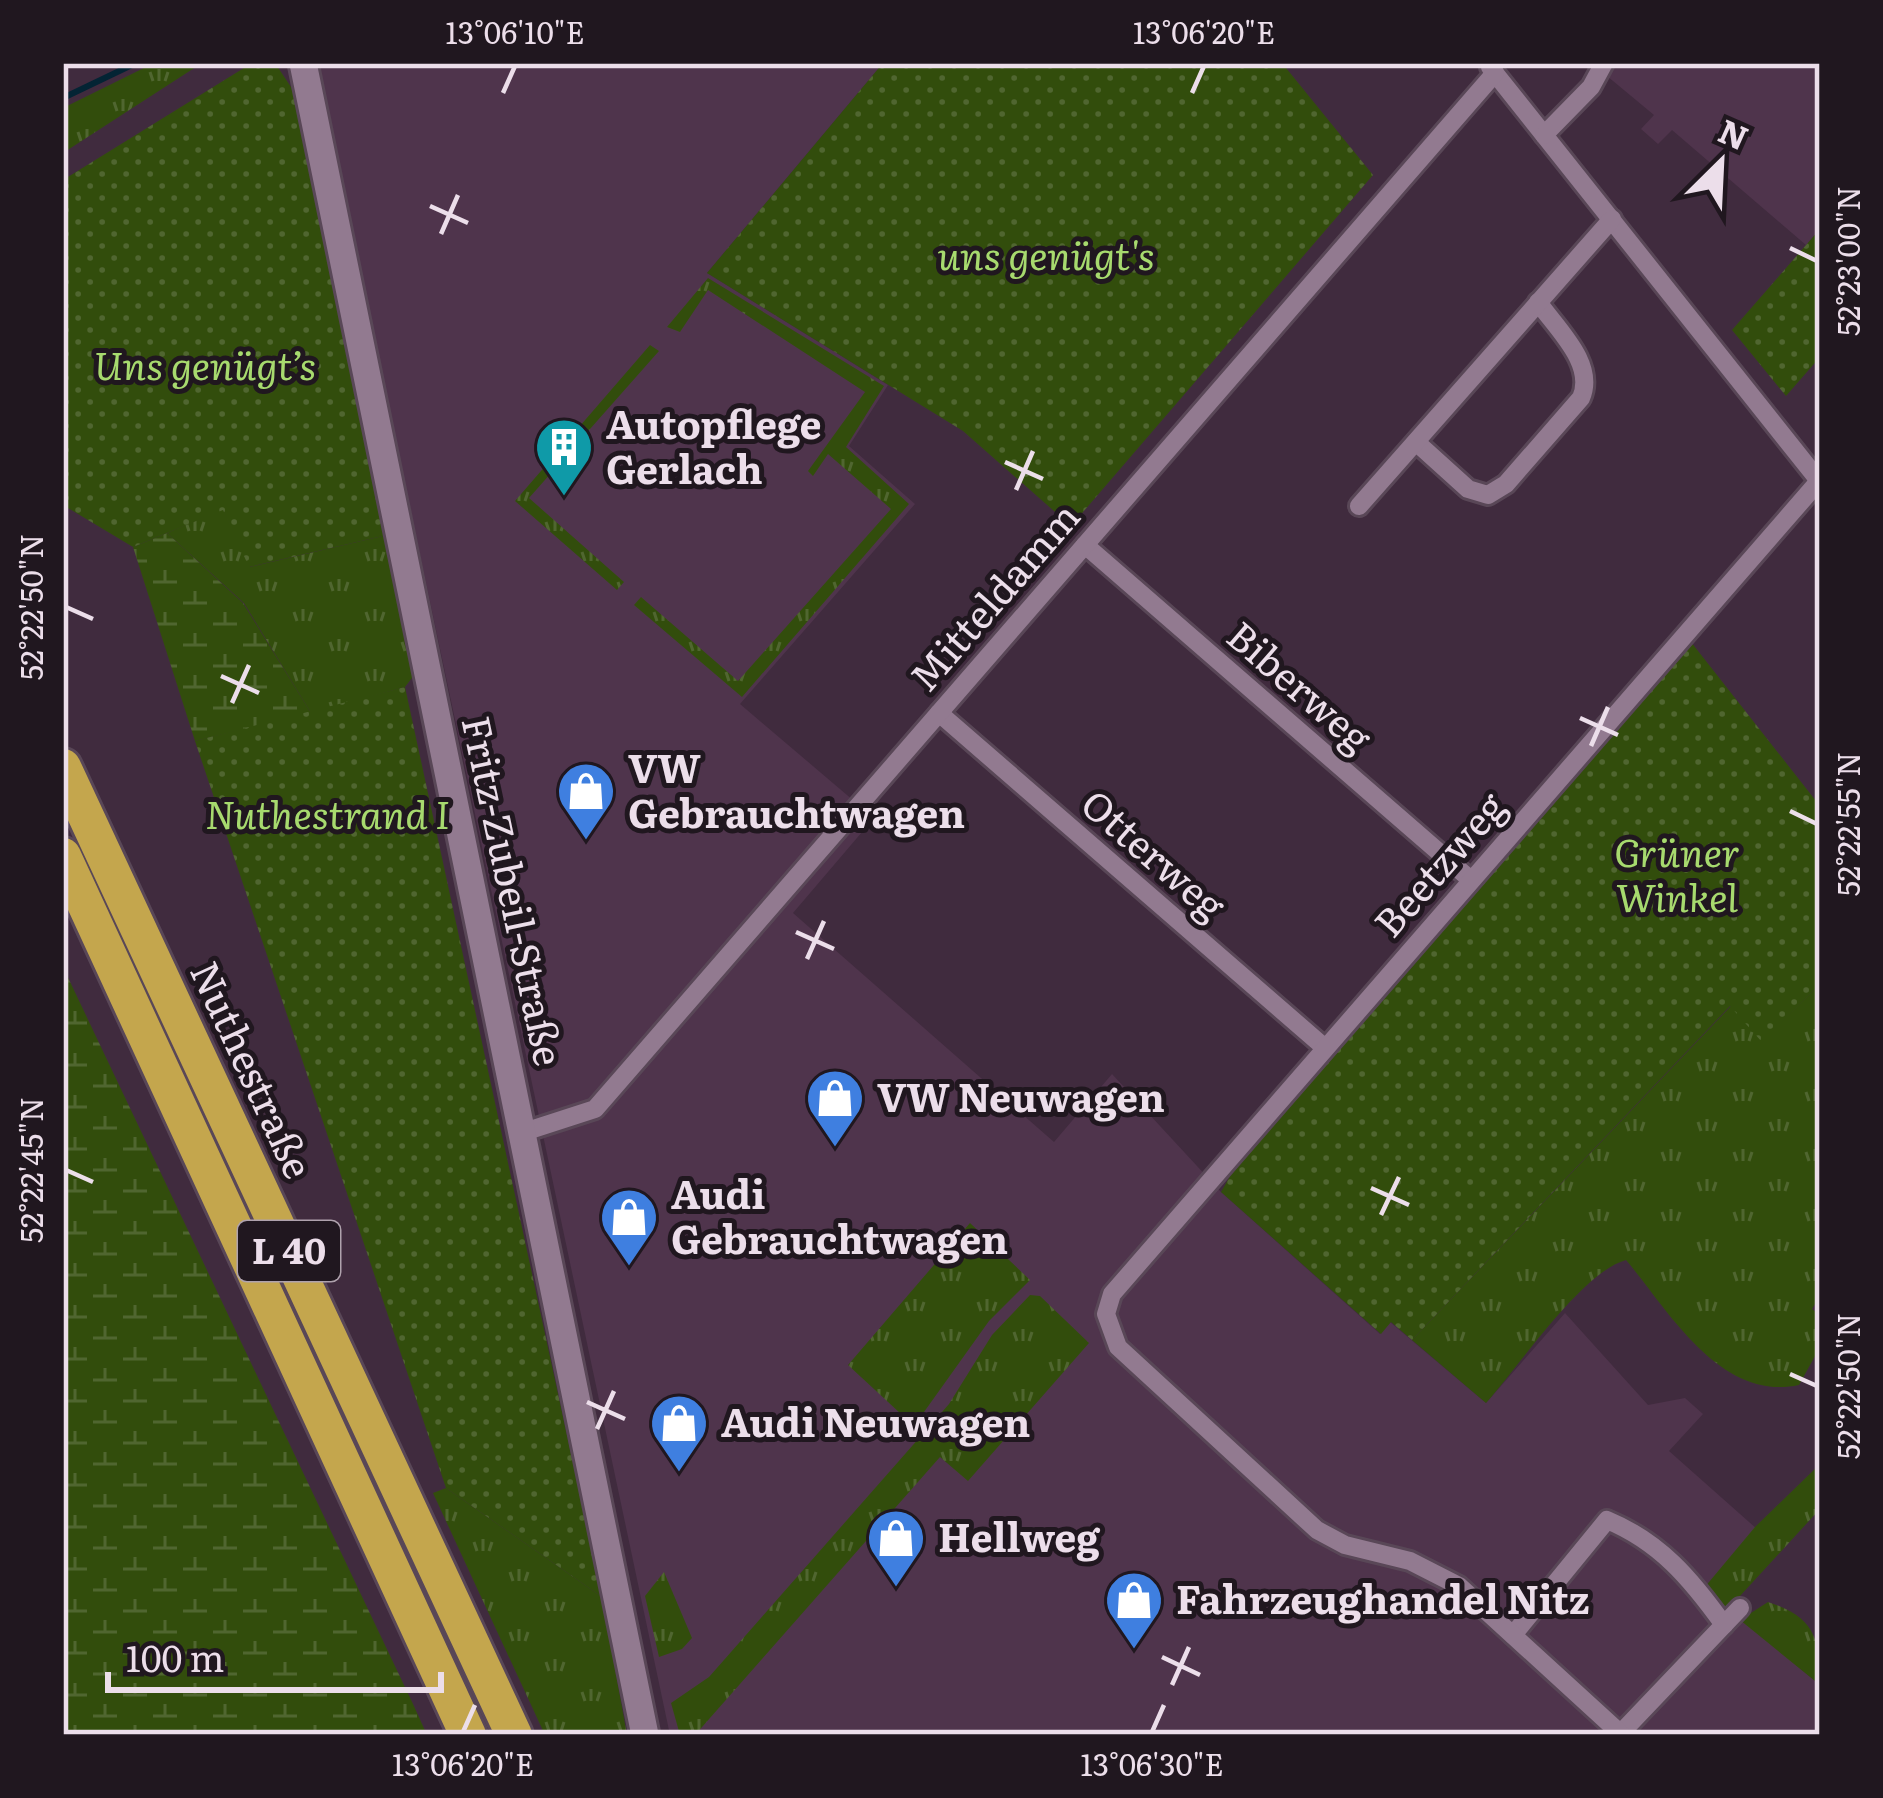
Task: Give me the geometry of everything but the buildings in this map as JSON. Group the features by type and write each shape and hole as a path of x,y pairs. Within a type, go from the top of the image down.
{"highway":[{"name":"Nuthestraße","path":"63,767 514,1735"},
{"name":"Nuthestraße","path":"63,856 468,1735"}],"street":[{"name":"Fritz-Zubeil-Straße","path":"303,63 645,1735"},
{"path":"1544,135 1591,87 1604,63"},
{"name":"Mitteldamm","path":"524,1132 595,1109 1491,68"},
{"path":"1491,68 1820,482"},
{"path":"1359,506 1612,219"},
{"path":"1416,442 1468,489 1488,495 1506,484 1566,416 1581,398 1586,376 1538,302"},
{"name":"Beetzweg","path":"1513,1635 1434,1571 1345,1545 1284,1504 1113,1340 1106,1314 1112,1294 1820,482"},
{"name":"Biberweg","path":"1085,545 1471,880"},
{"name":"Otterweg","path":"939,713 1324,1047"},
{"path":"1724,1625 1686,1574 1639,1534 1607,1520 1513,1635 1620,1735 1724,1625 1740,1608"}],"shaded area":[{"path":"316,63 883,63 707,273 888,385 849,446 915,504 740,704 874,818 793,913 1054,1142 1112,1074 1221,1192 1380,1334 1390,1322 1486,1403 1565,1313 1648,1405 1685,1398 1703,1414 1669,1451 1775,1545 1722,1604 1820,1685 1820,1735 670,1735"},
{"path":"1619,63 1820,63 1820,229 1806,245 1672,130 1658,144 1641,129 1654,115 1607,76"}],"green space":[{"path":"154,63 202,63 63,153 63,108"},
{"name":"Uns genügt’s","path":"252,63 275,63 293,90 387,535 249,567 223,510 133,547 63,505 63,180"},
{"name":"uns genügt's","path":"883,63 1282,63 1373,175 1071,526 963,431 707,273"},
{"path":"1820,229 1820,357 1786,396 1732,330"},
{"path":"708,278 884,386 846,447 909,504 742,697 634,605 641,597 738,681 891,509 828,454 813,476 808,471 865,392 708,290 680,332 667,327"},
{"path":"650,345 659,351 529,498 624,582 617,590 515,501"},
{"path":"223,509 250,567 387,535 415,674 405,687 311,713 244,603 167,533"},
{"path":"167,533 243,603 311,713 195,741 133,547"},
{"name":"Grüner Winkel","path":"1691,642 1820,806 1820,984 1762,1042 1730,1006 1412,1340 1391,1322 1381,1334 1221,1192 1237,1164"},
{"name":"Nuthestrand I","path":"405,687 602,1597 446,1488 195,741"},
{"path":"63,967 413,1704 427,1735 63,1735"},
{"path":"1820,984 1820,1296 1812,1309 1820,1315 1820,1347 1799,1385 1771,1387 1745,1380 1721,1366 1679,1326 1626,1260 1571,1300 1486,1403 1412,1340 1731,1006 1762,1041"},
{"path":"970,1223 1030,1280 989,1321 914,1426 848,1365"},
{"path":"1030,1295 1040,1296 1089,1343 968,1481 940,1457 695,1735 680,1735 671,1703 709,1677 949,1404 992,1335"},
{"path":"1820,1464 1820,1509 1728,1609 1704,1588 1755,1527"},
{"path":"446,1488 602,1597 627,1735 545,1735 433,1493"},
{"path":"664,1572 692,1638 682,1649 659,1657 645,1596"},
{"path":"1768,1602 1796,1615 1812,1632 1820,1685 1740,1620"}],"waterway":[{"path":"63,98 136,63"}],"place":[{"name":"Autopflege Gerlach","path":"564,498"},
{"name":"VW Gebrauchtwagen","path":"586,842"},
{"name":"VW Neuwagen","path":"835,1149"},
{"name":"Audi Gebrauchtwagen","path":"629,1268"},
{"name":"Audi Neuwagen","path":"679,1474"},
{"name":"Hellweg","path":"896,1589"},
{"name":"Fahrzeughandel Nitz","path":"1134,1651"}]}
